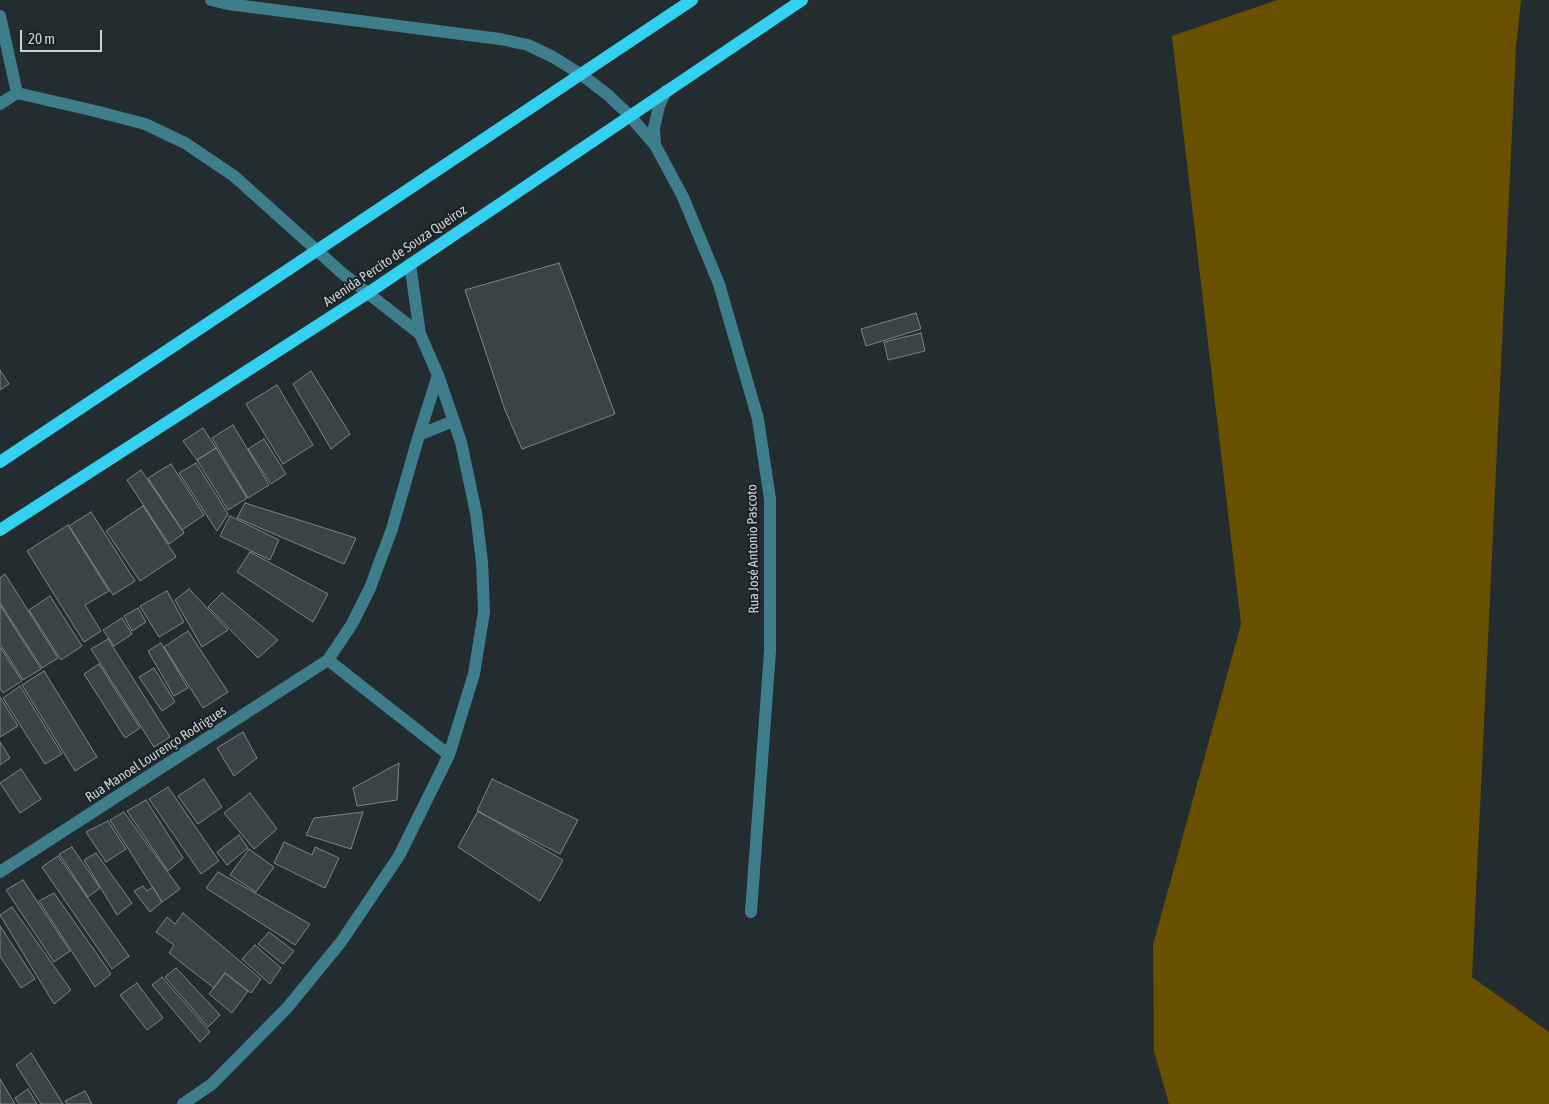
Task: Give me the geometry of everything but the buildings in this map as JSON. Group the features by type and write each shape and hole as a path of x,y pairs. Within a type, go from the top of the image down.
{"main road":[{"path":"0,462 692,0"},
{"name":"Avenida Percito de Souza Queiroz","path":"0,530 368,293 802,0"}],"street":[{"name":"Rua José Antonio Pascoto","path":"211,0 228,4 500,39 528,45 553,57 582,75 608,95 656,145 683,197 719,284 758,419 770,499 770,651 751,912"},
{"path":"0,16 17,93"},
{"name":"Rua José Antonio Pascoto","path":"656,145 654,128 659,106 666,91"},
{"path":"0,104 17,93 145,124 185,143 234,176 316,250 420,334"},
{"path":"183,1104 212,1084 287,1008 341,942 399,856 448,755 474,674 484,612 482,562 476,513 461,442 438,374 420,334 410,264"},
{"name":"Rua Manoel Lourenço Rodrigues","path":"0,872 328,660 352,624 370,588 392,529 438,374"},
{"path":"419,436 453,421"},
{"path":"328,660 448,755"}],"shaded area":[{"path":"1277,0 1521,0 1516,48 1472,977 1549,1032 1549,1104 1169,1104 1154,1051 1153,945 1241,624 1172,36"}]}
